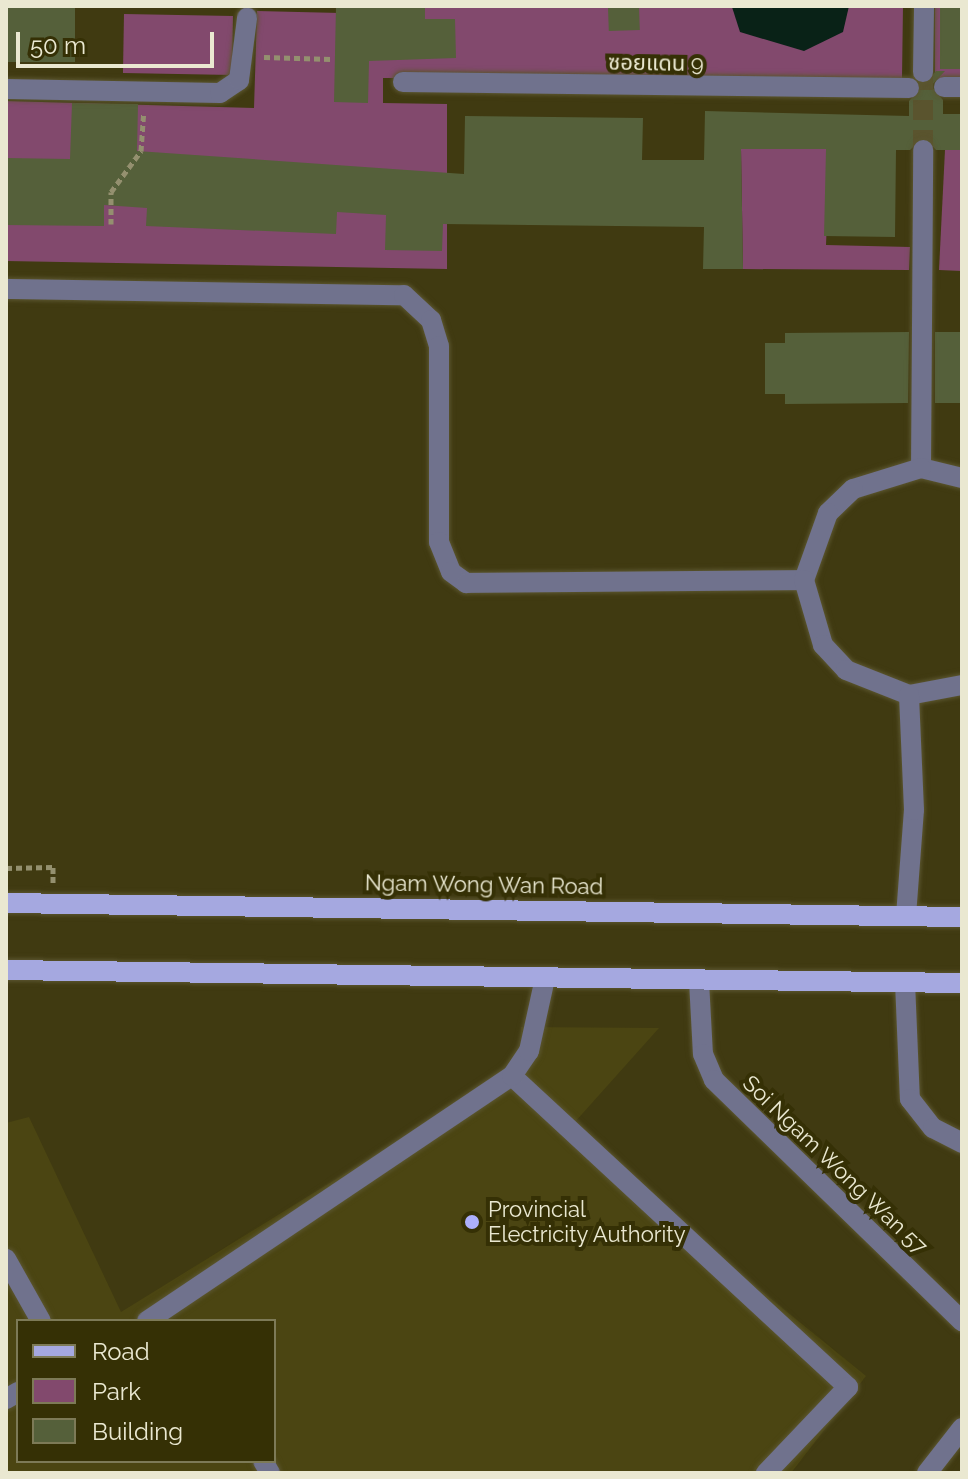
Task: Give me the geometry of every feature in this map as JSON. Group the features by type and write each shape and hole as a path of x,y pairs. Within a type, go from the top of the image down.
{"main road":[{"name":"Ngam Wong Wan Road","path":"6,903 962,917"},
{"path":"6,970 962,983"}],"street":[{"path":"923,72 924,6"},
{"path":"6,89 220,93 239,80 245,57 247,18"},
{"name":"ซอยแดน 9","path":"403,82 909,88"},
{"path":"921,468 923,150"},
{"path":"6,289 404,295 431,320 439,346 439,542 451,572 466,583 804,580"},
{"path":"962,478 921,468 864,484 828,513 804,580 823,645 846,670 909,695 962,685"},
{"path":"906,916 914,810 909,695"},
{"path":"155,1319 175,1314 512,1076 529,1051 545,978"},
{"name":"Soi Ngam Wong Wan 57","path":"699,981 703,1054 714,1080 962,1321"},
{"path":"905,982 910,1099 933,1128 962,1143"},
{"path":"512,1076 848,1387 766,1473"},
{"path":"6,1259 40,1319"},
{"path":"927,1473 962,1428"}],"path":[{"path":"245,57 331,59"},
{"path":"111,224 115,182 141,151 146,91"},
{"path":"6,868 53,867"}],"shaded area":[{"path":"849,6 843,32 804,51 740,32 732,7"},
{"name":"Provincial Electricity Authority","path":"521,1027 659,1028 566,1132 866,1376 791,1473 6,1473 6,1123 29,1117 121,1312 519,1066"}],"green space":[{"path":"341,6 903,6 902,78 383,78 383,103 447,104 447,269 6,261 6,101 254,108 257,11 340,13"},
{"path":"935,6 962,6 962,79 935,79"},
{"path":"124,14 233,16 232,75 123,73"},
{"path":"741,149 830,149 826,245 910,247 909,270 743,269"},
{"path":"945,150 962,150 962,271 939,270"}],"building":[{"path":"6,6 75,6 75,62 6,62"},
{"path":"336,6 425,6 425,19 455,19 456,58 369,61 368,103 334,102"},
{"path":"940,6 962,6 962,69 940,69"},
{"path":"639,7 640,30 609,31 608,8"},
{"path":"936,71 945,71 931,86 943,100 943,114 962,114 962,150 936,150 924,137 910,150 896,150 895,237 824,236 826,149 741,149 743,269 703,269 704,227 443,224 442,251 385,250 386,215 337,212 336,234 146,226 147,208 104,205 104,226 6,225 6,158 70,159 72,103 138,104 137,151 464,174 465,116 643,118 642,160 704,160 705,111 909,116 909,101"},
{"path":"909,332 908,403 785,404 785,394 765,394 765,343 785,343 785,333"},
{"path":"935,332 962,332 962,403 935,403"}],"tunnel":[{"path":"923,72 923,150"}],"place":[{"name":"Provincial Electricity Authority","path":"472,1222"}]}
